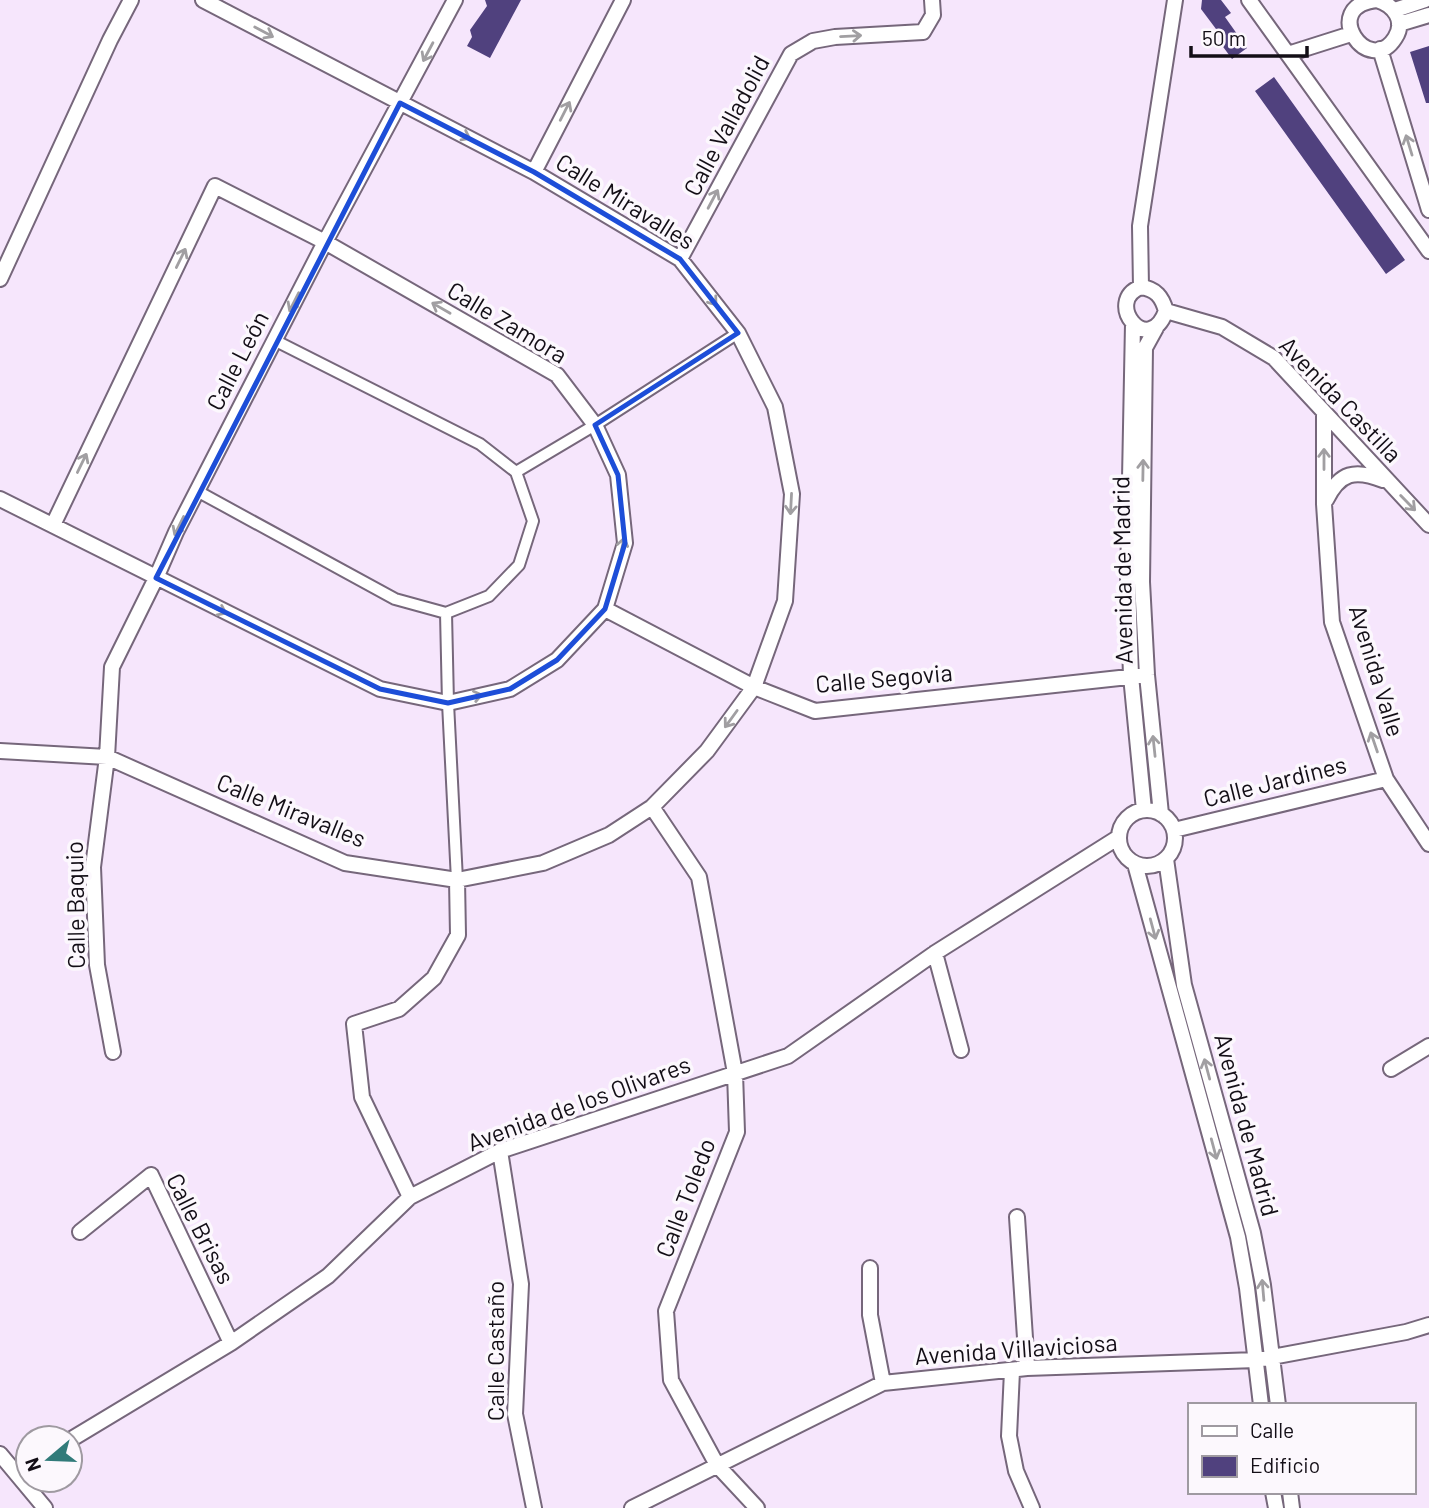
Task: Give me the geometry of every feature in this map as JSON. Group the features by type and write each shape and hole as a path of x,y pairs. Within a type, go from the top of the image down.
{"street":[{"path":"0,279 131,0"},
{"name":"Calle Miravalles","path":"0,751 107,757 345,863 457,880 544,863 609,835 652,807 707,751 754,687 785,601 792,494 775,407 738,333 680,259 534,172 203,0"},
{"name":"Calle León","path":"107,757 112,667 197,491 325,242 455,0"},
{"path":"534,172 623,0"},
{"name":"Calle Valladolid","path":"680,259 792,54 813,41 835,37 923,32 933,15 932,0"},
{"path":"1141,287 1140,226 1175,0"},
{"path":"1248,0 1429,251"},
{"path":"1372,0 1387,3 1397,17 1397,36 1390,44 1380,49 1362,47 1351,34 1349,24 1352,14 1358,6 1372,0"},
{"path":"1397,17 1425,0"},
{"path":"1397,17 1429,15"},
{"path":"1288,54 1351,34"},
{"path":"1380,49 1429,210"},
{"name":"Calle Zamora","path":"0,499 156,579 380,689 448,703 510,688 558,660 605,609 625,543 618,475 595,425 557,375 325,242 215,186 52,525"},
{"path":"1141,287 1161,296 1166,311 1156,328 1140,329 1128,316 1126,303 1134,290 1141,287"},
{"name":"Avenida Castilla","path":"1166,311 1222,327 1274,358 1429,525"},
{"name":"Avenida de Madrid","path":"1133,324 1128,582 1131,676 1144,810"},
{"name":"Avenida de Madrid","path":"1156,328 1145,348 1142,582 1147,675 1161,814"},
{"path":"516,472 738,333"},
{"path":"197,491 395,598 446,612 489,596 519,565 533,522 516,472 481,444 275,340"},
{"name":"Avenida Valle","path":"1324,413 1324,504 1332,622 1386,779 1429,844"},
{"path":"1324,504 1333,485 1349,474 1368,474 1387,481"},
{"name":"Calle Segovia","path":"605,609 754,687 815,712 1147,675"},
{"path":"410,1197 362,1097 354,1024 399,1009 434,978 458,935 446,612"},
{"name":"Calle Baquio","path":"107,757 93,867 97,965 113,1052"},
{"name":"Calle Jardines","path":"1174,830 1386,779"},
{"name":"Calle Toledo","path":"652,807 699,877 735,1073 737,1132 666,1311 671,1380 717,1465 757,1508"},
{"path":"1144,810 1161,814 1174,830 1174,846 1166,859 1153,866 1135,864 1121,848 1119,837 1122,826 1130,816 1144,810"},
{"name":"Avenida de los Olivares","path":"84,1432 231,1343 328,1276 410,1197 500,1151 788,1056 935,953 1119,837"},
{"name":"Avenida de Madrid","path":"1166,859 1184,985 1252,1233 1263,1285 1278,1403"},
{"name":"Avenida de Madrid","path":"1135,864 1238,1237 1261,1403"},
{"path":"935,953 961,1050"},
{"path":"1391,1069 1429,1046"},
{"name":"Calle Castaño","path":"500,1151 521,1284 515,1414 534,1508"},
{"name":"Calle Brisas","path":"80,1231 151,1175 231,1343"},
{"path":"1017,1217 1019,1369 1009,1436 1016,1471 1032,1508"},
{"path":"870,1268 870,1315 883,1383"},
{"name":"Avenida Villaviciosa","path":"632,1508 883,1383 1019,1369 1256,1360 1406,1332 1429,1325"},
{"path":"0,1454 14,1472"},
{"path":"33,1494 45,1508"}],"highlighted area":[{"path":"400,103 534,172 680,259 738,333 595,425 618,475 625,543 605,609 557,660 510,689 448,703 380,689 156,578"}],"building":[{"path":"485,0 521,0 490,58 467,46 472,37 470,30 487,6"},
{"path":"1202,0 1221,0 1231,13 1225,17 1247,48 1232,59 1221,44 1225,41 1201,9"},
{"path":"1429,46 1429,103 1426,103 1410,52"},
{"path":"1274,77 1405,260 1386,274 1255,91"}]}
